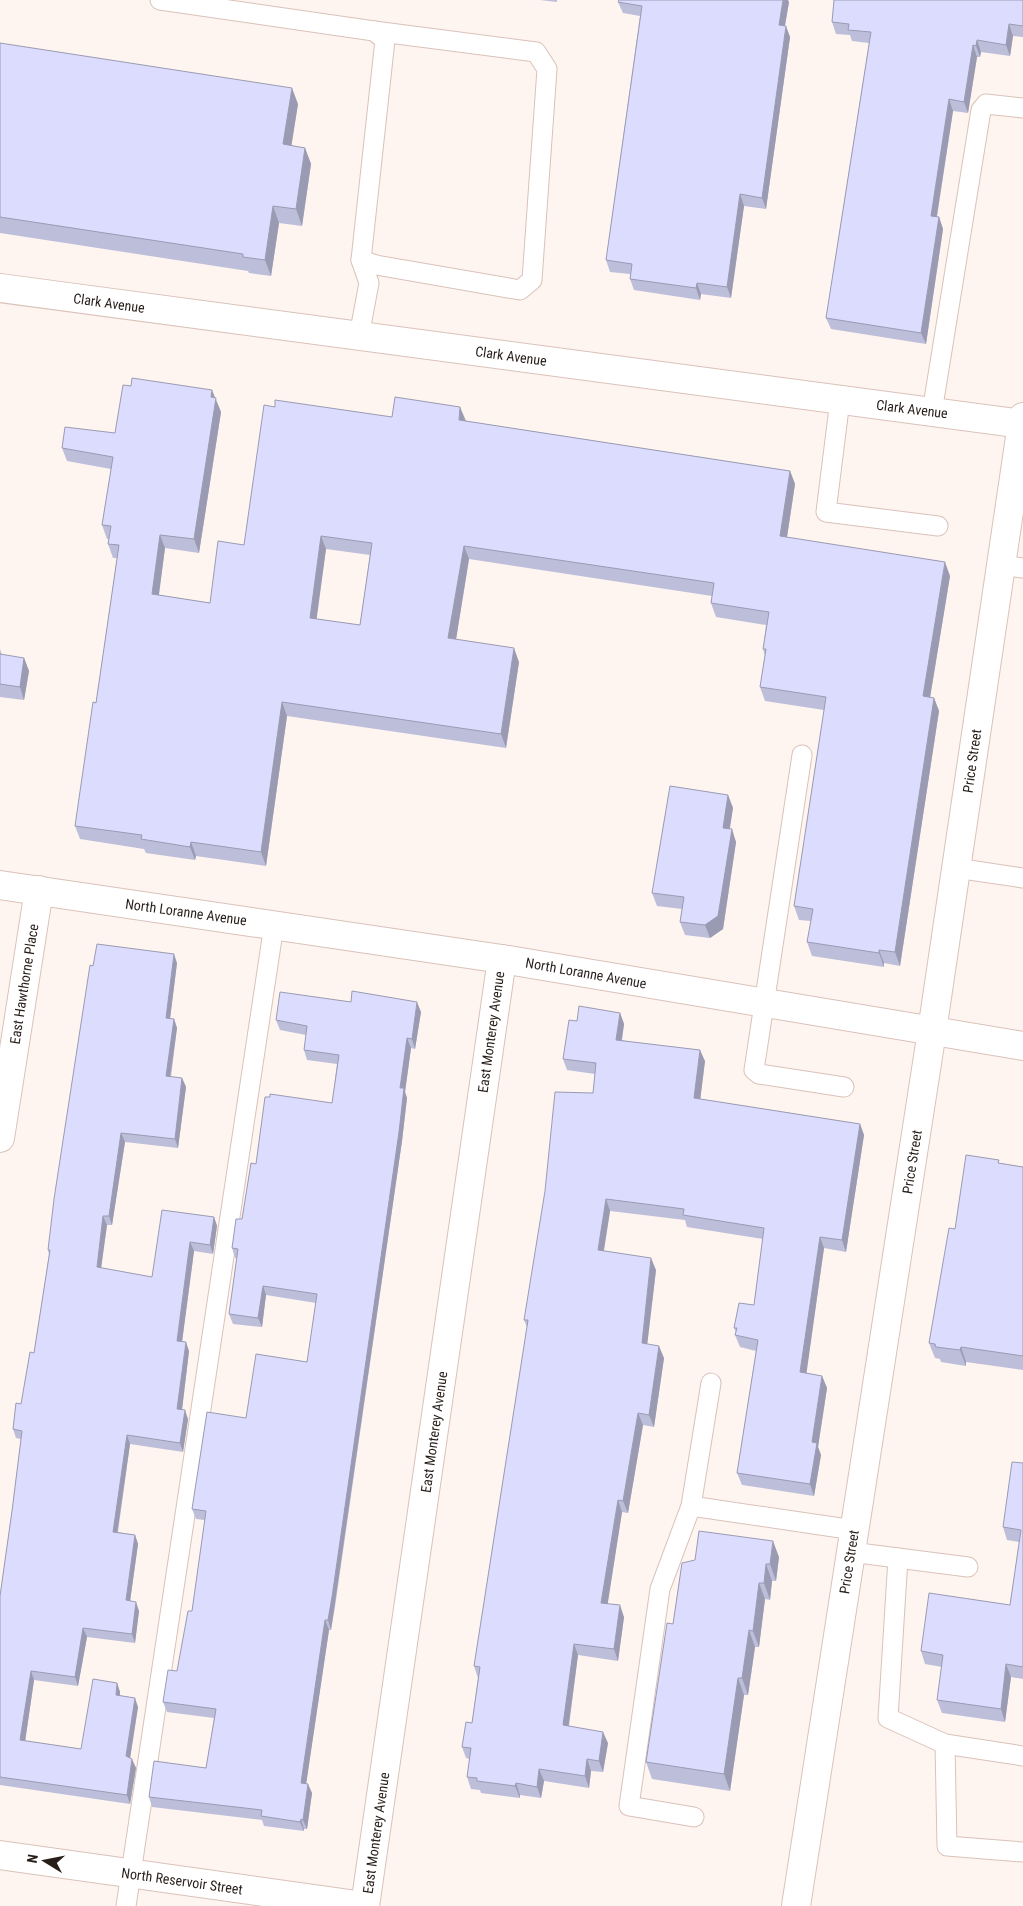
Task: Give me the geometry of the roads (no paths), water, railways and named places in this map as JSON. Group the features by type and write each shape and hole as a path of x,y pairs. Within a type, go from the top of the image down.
{"street":[{"name":"Clark Avenue","path":"0,288 932,412 1022,420"},
{"name":"Price Street","path":"796,1906 956,868 1012,567 1022,420"},
{"name":"North Loranne Avenue","path":"0,885 502,959 1023,1046"},
{"name":"East Hawthorne Place","path":"0,1138 39,890"},
{"name":"East Monterey Avenue","path":"364,1906 502,959"},
{"name":"North Reservoir Street","path":"0,1855 364,1906"}],"lane":[{"path":"160,0 536,52 547,69 532,280 520,290 376,265 361,260"},
{"path":"359,336 369,283 361,260 385,40 374,31"},
{"path":"932,412 981,110 986,104 1023,108"},
{"path":"840,400 826,512 938,526"},
{"path":"802,755 754,1070 759,1074 844,1087"},
{"path":"956,868 1023,878"},
{"path":"126,1906 274,925"},
{"path":"694,1817 629,1806 660,1589 691,1506 711,1383"},
{"path":"691,1506 852,1541 898,1558 968,1567"},
{"path":"898,1558 888,1718 945,1744 1023,1756"},
{"path":"945,1744 947,1846 1023,1852"}]}
